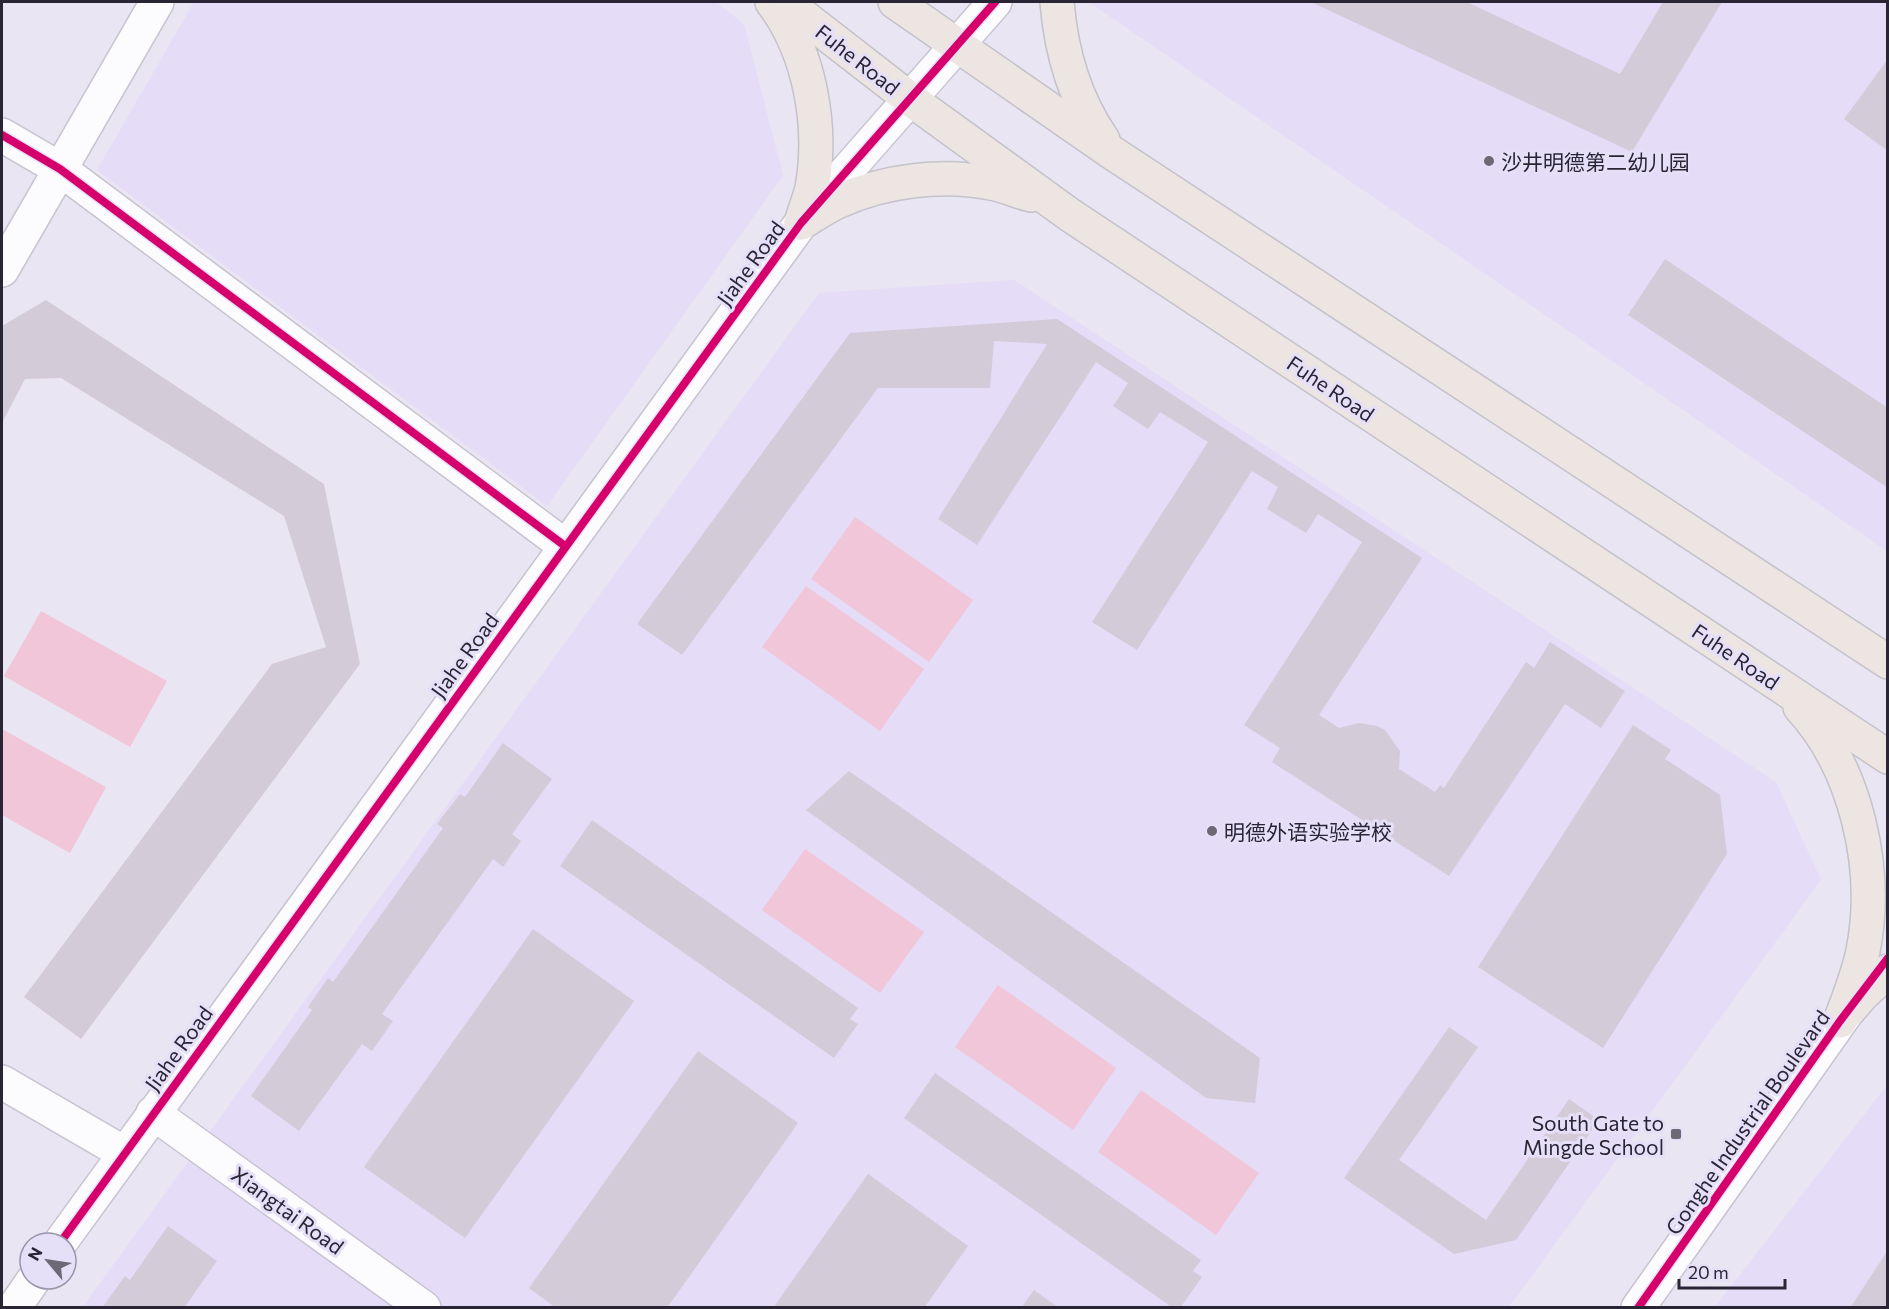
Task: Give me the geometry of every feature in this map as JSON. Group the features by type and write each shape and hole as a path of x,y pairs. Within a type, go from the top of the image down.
{"main road":[{"path":"772,2 807,75 814,112 816,150 812,188 801,223"},
{"name":"Fuhe Road","path":"786,2 910,99 1070,215 1887,757"},
{"path":"895,2 1111,152 1887,662"},
{"path":"1057,2 1065,61 1076,93 1091,124 1111,152"},
{"path":"801,223 836,202 874,188 914,180 955,179 995,184 1034,196 1070,215"},
{"path":"1821,618 1887,644"},
{"path":"1778,683 1803,710 1824,740 1842,772 1855,806 1863,842 1868,887 1868,915 1863,951 1854,987 1840,1021"},
{"path":"1840,1021 1887,971"}],"street":[{"path":"2,270 157,2"},
{"name":"Jiahe Road","path":"69,1231 801,223 994,2"},
{"path":"2,135 60,169 565,546"},
{"name":"Gonghe Industrial Boulevard","path":"1638,1308 1887,958"},
{"path":"2,1082 124,1153"},
{"name":"Xiangtai Road","path":"153,1113 424,1308"},
{"path":"14,1308 26,1291"}],"shaded area":[{"path":"194,2 716,2 744,24 783,175 547,506 97,170"},
{"path":"1089,2 1887,2 1887,551 1554,321"},
{"name":"明德外语实验学校","path":"1014,280 1776,782 1821,880 1509,1307 82,1308 819,293"},
{"path":"855,517 973,600 929,662 811,579"},
{"path":"806,586 924,669 880,731 762,647"},
{"path":"41,611 167,681 130,747 4,676"},
{"path":"2,729 106,787 70,853 2,815"},
{"path":"805,849 924,932 880,993 762,910"},
{"path":"998,985 1116,1068 1073,1130 955,1047"},
{"path":"1887,1085 1887,1307 1715,1307"},
{"path":"1141,1090 1259,1173 1216,1235 1098,1152"}],"building":[{"path":"1311,2 1467,2 1620,74 1663,2 1722,2 1632,152"},
{"path":"1888,59 1888,151 1844,119"},
{"path":"1665,259 1888,408 1888,488 1628,315"},
{"path":"46,300 324,484 360,664 81,1039 24,997 272,664 326,647 284,516 61,378 25,379 2,423 2,326"},
{"path":"1057,319 1422,558 1319,715 1339,728 1359,723 1385,730 1400,751 1399,769 1435,792 1440,785 1444,788 1526,662 1534,668 1550,642 1625,691 1601,728 1565,704 1449,876 1272,762 1280,748 1244,725 1362,542 1318,514 1306,533 1267,509 1278,487 1252,471 1137,650 1092,622 1208,442 1160,412 1148,429 1113,406 1128,383 1096,362 977,545 938,519 1047,344 994,341 990,388 878,388 682,655 637,624 850,333"},
{"path":"1633,725 1671,750 1665,759 1720,795 1727,854 1603,1048 1478,967"},
{"path":"503,743 552,779 512,834 521,841 503,867 493,859 382,1014 393,1021 372,1051 362,1044 299,1131 251,1096 312,1010 308,1007 328,978 333,982 443,828 437,824 460,794 465,797"},
{"path":"849,771 1260,1058 1255,1103 1206,1098 806,810"},
{"path":"592,820 858,1008 850,1019 858,1024 834,1058 560,866"},
{"path":"533,929 634,1001 465,1238 364,1167"},
{"path":"1449,1027 1478,1047 1399,1160 1486,1220 1569,1099 1599,1120 1516,1240 1454,1254 1344,1178"},
{"path":"698,1051 798,1123 667,1308 556,1308 529,1288"},
{"path":"935,1073 1201,1260 1193,1271 1202,1277 1180,1308 1173,1308 904,1118"},
{"path":"868,1174 968,1246 924,1308 773,1308"},
{"path":"168,1226 217,1261 184,1308 102,1308 125,1276 130,1280"},
{"path":"1888,1250 1888,1308 1850,1308"},
{"path":"1034,1290 1059,1308 1021,1308"}],"cycle path":[{"path":"69,1231 801,223 995,2"},
{"path":"2,135 60,169 565,546"},
{"path":"1638,1308 1840,1021 1888,958"}],"place":[{"name":"沙井明德第二幼儿园","path":"1489,161"},
{"name":"明德外语实验学校","path":"1212,831"},
{"name":"South Gate to Mingde School","path":"1676,1134"}]}
